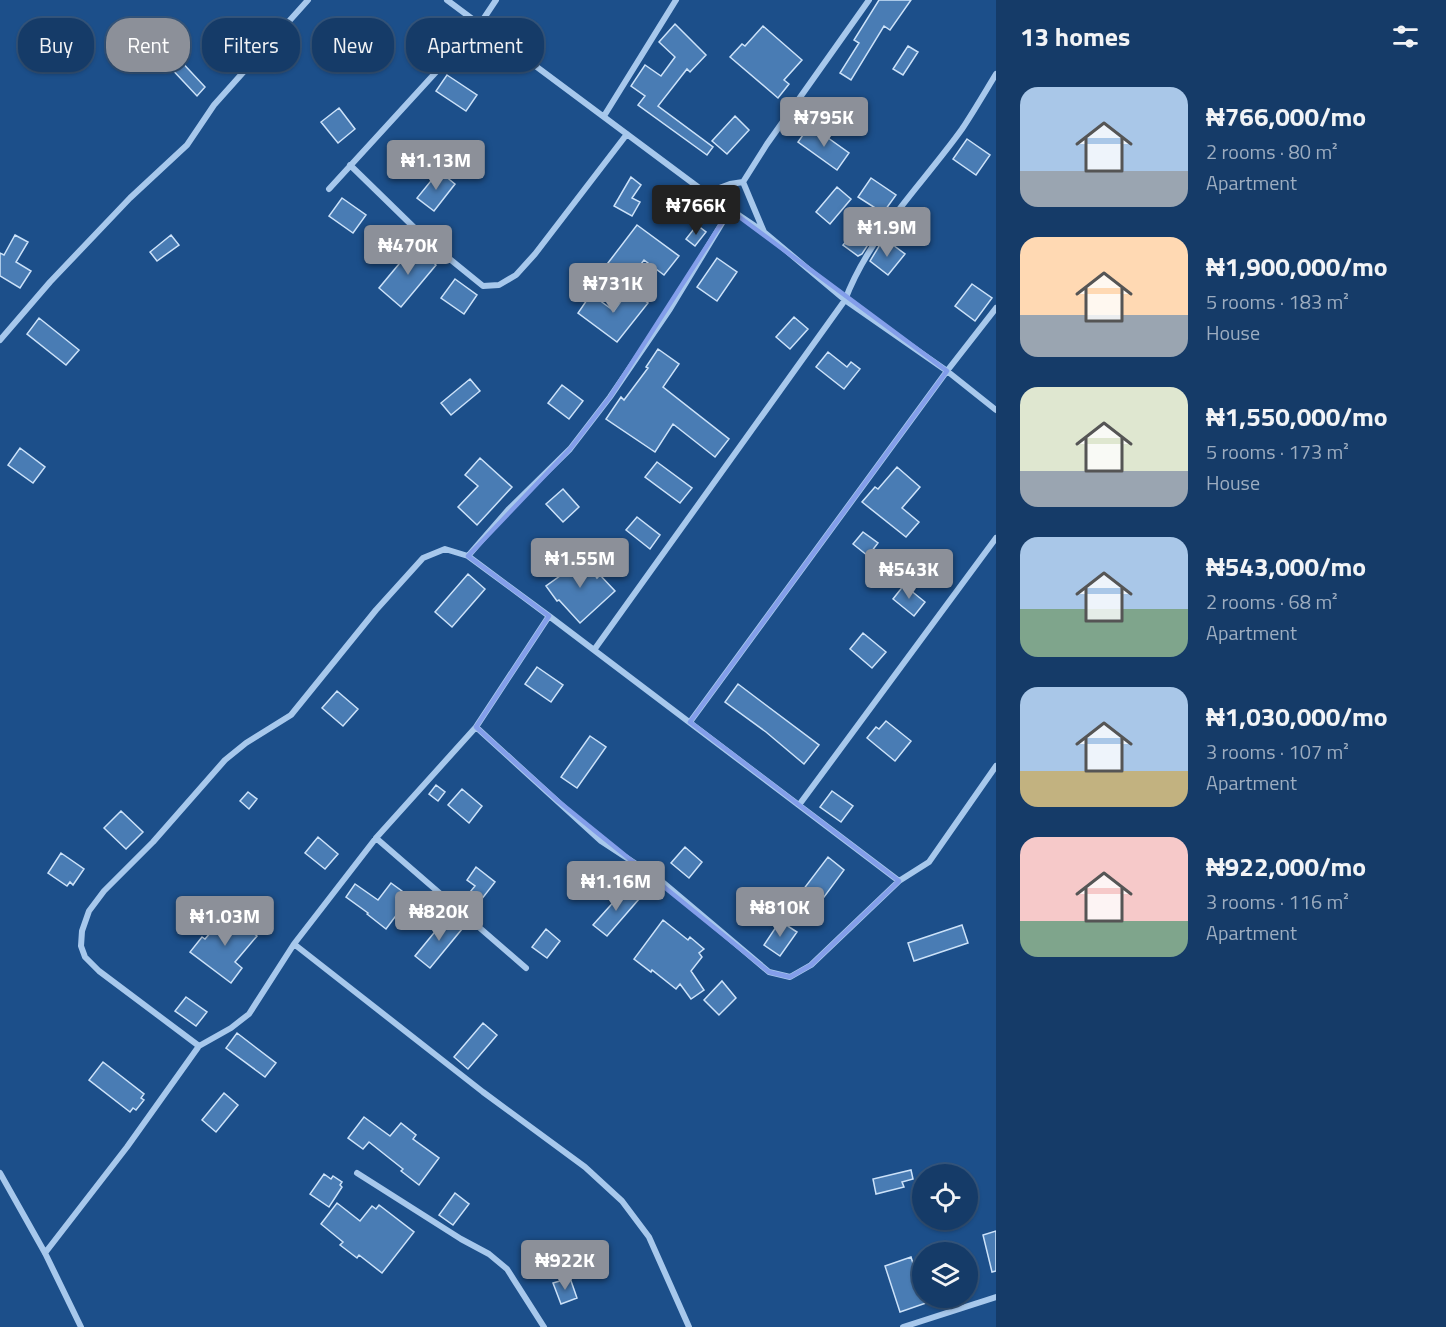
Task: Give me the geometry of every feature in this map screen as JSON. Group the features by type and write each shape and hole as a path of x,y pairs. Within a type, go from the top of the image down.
{"street":[{"path":"0,340 50,282 130,198 187,146 214,105 308,0"},
{"path":"447,0 472,18"},
{"path":"484,18 496,0"},
{"path":"604,116 676,0"},
{"path":"706,193 743,182 767,144 869,0"},
{"path":"544,71 706,193 764,232 846,300 947,371 996,410"},
{"path":"329,189 436,72"},
{"path":"594,650 846,300 852,282 882,232 961,129 996,74"},
{"path":"350,165 439,250 483,286 499,285 516,275 535,254 627,134"},
{"path":"743,182 764,232"},
{"path":"468,556 508,510 570,449 610,398 670,309 730,210"},
{"path":"690,723 947,371 996,308"},
{"path":"799,805 996,538"},
{"path":"199,1046 99,971 85,957 81,946 82,931 89,911 104,891 153,842 225,760 246,743 291,715 376,610 423,558 445,549 468,556 899,881"},
{"path":"45,1252 127,1147 199,1046 231,1029 249,1014 294,944 376,838 476,727 549,616"},
{"path":"476,727 601,841 659,879 769,972 790,977 811,965 899,881 929,862 996,766"},
{"path":"376,838 526,968"},
{"path":"294,944 483,1092 585,1167 622,1201 649,1237 688,1327"},
{"path":"0,1173 45,1252 81,1327"},
{"path":"357,1173 461,1239 489,1254 507,1269 544,1327"},
{"path":"903,1327 996,1297"}],"highlighted area":[{"path":"730,210 947,371 690,722 899,881 811,965 790,977 769,972 558,801 476,727 549,616 468,556 570,449 610,397"}],"building":[{"path":"879,0 911,0 890,30 884,26 851,80 840,73 859,43 854,40"},
{"path":"675,24 706,55 690,72 687,69 658,106 713,147 707,155 638,105 645,96 631,86 645,65 661,76 675,57 659,42"},
{"path":"763,26 802,60 784,80 789,84 778,98 730,57 742,44 745,46"},
{"path":"908,46 918,52 903,75 893,69"},
{"path":"190,71 205,87 197,96 175,72"},
{"path":"447,75 477,95 466,111 436,91"},
{"path":"339,108 355,129 338,143 321,122"},
{"path":"735,116 749,130 727,154 712,141"},
{"path":"810,125 849,153 837,170 798,142"},
{"path":"967,139 990,155 976,175 953,159"},
{"path":"439,171 455,184 434,211 417,198"},
{"path":"631,177 641,185 632,198 640,202 632,216 614,206"},
{"path":"871,178 896,195 883,213 858,197"},
{"path":"837,187 851,199 830,224 816,212"},
{"path":"342,198 366,215 353,233 329,216"},
{"path":"637,225 679,256 664,275 644,260 629,280 608,263"},
{"path":"697,225 706,232 695,246 686,239"},
{"path":"859,225 873,237 862,254 858,256 843,245"},
{"path":"15,235 28,242 16,262 31,271 20,288 0,276 0,253 4,255"},
{"path":"171,235 179,245 157,261 150,252"},
{"path":"889,242 905,254 888,275 870,261 881,243 885,247"},
{"path":"414,246 436,265 401,307 379,288"},
{"path":"717,258 737,272 717,301 697,287"},
{"path":"455,279 477,295 464,314 441,298"},
{"path":"972,284 992,298 975,321 955,306"},
{"path":"629,290 648,303 617,342 578,313 591,294 614,311"},
{"path":"794,317 808,329 790,349 776,337"},
{"path":"39,318 79,350 66,365 27,334"},
{"path":"658,349 679,364 663,387 729,439 715,457 673,424 655,452 606,419 621,397 624,400 648,368 646,367"},
{"path":"828,352 847,367 851,362 860,369 844,389 816,367"},
{"path":"470,379 480,391 451,415 441,403"},
{"path":"562,385 583,401 569,419 548,403"},
{"path":"20,448 45,467 33,483 8,465"},
{"path":"480,458 512,487 477,525 458,507 478,486 465,475"},
{"path":"657,462 692,488 680,503 645,477"},
{"path":"897,467 920,487 902,508 919,522 906,537 862,502 875,487 878,489"},
{"path":"563,489 579,507 563,522 546,504"},
{"path":"637,517 660,535 650,549 626,530"},
{"path":"863,532 878,543 868,556 853,544"},
{"path":"565,556 573,566 583,559 597,578 600,575 615,591 580,623 559,600 557,601 546,586 564,573 557,563"},
{"path":"468,574 485,589 452,627 435,612"},
{"path":"904,585 925,602 914,616 893,599"},
{"path":"863,633 886,652 872,668 850,649"},
{"path":"537,667 563,685 551,702 525,684"},
{"path":"738,684 819,745 804,764 725,702"},
{"path":"337,691 358,709 343,726 322,708"},
{"path":"886,721 911,741 895,761 867,738 876,727 879,729"},
{"path":"590,736 606,747 577,788 561,777"},
{"path":"436,785 445,792 438,801 429,794"},
{"path":"462,789 482,806 469,823 448,805"},
{"path":"832,791 853,806 841,822 820,807"},
{"path":"248,792 257,799 249,809 240,801"},
{"path":"121,811 143,832 126,849 104,828"},
{"path":"318,837 338,854 325,869 305,853"},
{"path":"685,847 702,862 689,878 671,863"},
{"path":"61,853 84,869 73,885 70,882 67,886 48,873"},
{"path":"828,857 844,870 813,912 796,899"},
{"path":"476,867 495,882 481,900 470,892 475,886 467,880"},
{"path":"391,883 410,897 386,929 346,897 355,884 378,900"},
{"path":"626,888 639,899 607,936 593,925"},
{"path":"228,912 257,936 235,962 242,968 231,983 190,952 202,937 205,939"},
{"path":"447,917 462,929 430,968 415,956"},
{"path":"663,920 688,940 690,937 704,949 699,953 702,957 691,971 704,990 691,999 680,984 676,989 634,959"},
{"path":"780,921 797,932 780,956 764,945"},
{"path":"962,925 968,943 914,961 908,943"},
{"path":"546,929 560,941 547,958 532,947"},
{"path":"722,981 736,998 719,1015 704,1000"},
{"path":"186,997 207,1012 196,1026 175,1011"},
{"path":"483,1023 497,1035 468,1069 454,1057"},
{"path":"237,1033 276,1063 265,1077 226,1048"},
{"path":"103,1062 144,1094 141,1098 144,1100 136,1110 133,1108 130,1112 89,1080"},
{"path":"224,1093 238,1105 216,1132 202,1120"},
{"path":"364,1117 390,1136 401,1123 416,1135 413,1139 439,1158 419,1185 369,1142 363,1149 348,1138"},
{"path":"911,1170 912,1174 912,1179 902,1182 904,1187 876,1194 873,1179"},
{"path":"324,1174 331,1179 333,1176 342,1182 340,1185 342,1187 329,1207 310,1194"},
{"path":"455,1193 469,1204 453,1225 439,1215"},
{"path":"337,1203 360,1221 372,1206 376,1209 379,1205 414,1232 382,1273 359,1255 357,1258 340,1245 343,1242 321,1224"},
{"path":"996,1231 996,1271 992,1272 983,1235"},
{"path":"911,1257 912,1308 900,1312 885,1266"},
{"path":"570,1278 577,1298 561,1304 553,1283"}]}
